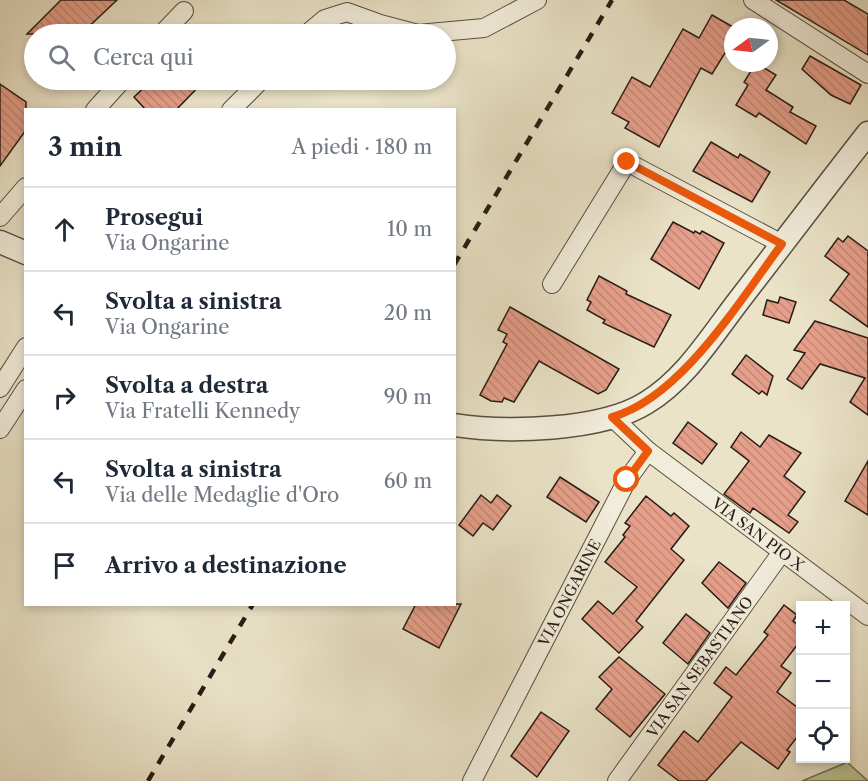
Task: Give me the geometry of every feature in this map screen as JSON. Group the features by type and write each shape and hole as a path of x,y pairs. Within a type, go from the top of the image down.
{"street":[{"path":"456,30 483,28 537,0"},
{"path":"753,0 868,74"},
{"path":"172,24 184,11"},
{"path":"320,24 326,19 347,12 380,24"},
{"path":"97,108 113,90"},
{"path":"233,108 251,90"},
{"path":"456,425 527,427 588,422 612,417 647,403 686,369 868,133"},
{"path":"552,284 627,162 782,244"},
{"path":"0,217 24,189"},
{"path":"0,242 24,253"},
{"path":"0,388 24,350"},
{"path":"0,429 24,392"},
{"path":"612,417 648,451"},
{"name":"VIA SAN PIO X","path":"648,451 868,616"},
{"name":"VIA ONGARINE","path":"472,781 627,480 648,451"},
{"name":"VIA SAN SEBASTIANO","path":"617,781 782,552"}],"green space":[{"path":"848,763 868,781 802,781"}],"building":[{"path":"61,0 117,0 92,24 37,24"},
{"path":"776,0 844,0 868,14 868,55"},
{"path":"712,15 724,22 724,55 712,74 701,68 659,147 625,128 629,122 612,113 632,77 650,87 683,29 699,38"},
{"path":"810,56 861,85 850,104 831,95 802,69"},
{"path":"750,72 771,72 776,75 766,90 793,107 790,112 816,126 806,144 759,113 756,117 736,105 748,85 744,82"},
{"path":"0,84 26,102 26,108 24,108 24,133 0,166"},
{"path":"141,90 195,90 178,108 144,108 134,97"},
{"path":"711,142 738,158 740,154 770,172 752,202 693,171"},
{"path":"673,222 694,233 695,231 700,234 702,231 724,243 699,289 651,259"},
{"path":"848,236 868,251 868,327 830,300 849,274 825,256 838,238 843,242"},
{"path":"599,276 627,291 626,294 671,315 654,347 603,323 605,320 587,310 591,302 587,300"},
{"path":"780,297 796,302 789,323 763,315 767,300 778,303"},
{"path":"510,307 619,369 606,390 598,394 539,361 514,402 504,398 502,402 491,401 480,395 507,344 503,342 507,334 498,330"},
{"path":"815,321 868,338 868,415 850,402 865,378 820,364 802,389 787,379 805,353 794,350"},
{"path":"746,355 773,376 767,395 762,391 759,394 732,374"},
{"path":"688,422 717,444 702,464 673,443"},
{"path":"741,432 760,447 769,435 801,453 784,476 805,492 788,515 798,522 789,533 753,508 750,513 724,494 749,461 731,447"},
{"path":"868,461 868,515 845,501"},
{"path":"560,477 599,502 586,522 547,497"},
{"path":"481,495 491,503 497,495 511,506 493,530 483,523 473,536 459,525"},
{"path":"646,496 671,516 674,513 689,526 671,549 684,560 636,621 643,627 619,653 582,619 598,601 613,614 637,587 605,562 625,537 623,535 630,526 625,523"},
{"path":"719,562 746,583 728,608 702,583"},
{"path":"461,604 439,648 403,629 415,606"},
{"path":"784,605 796,614 793,621 796,623 796,646 781,666 791,673 777,692 796,706 796,738 787,750 790,752 778,769 741,742 706,781 679,781 658,765 684,731 698,742 732,697 714,683 726,667 736,675 768,635 764,632"},
{"path":"686,614 710,633 688,664 663,643"},
{"path":"619,657 665,694 630,737 596,709 612,689 599,677"},
{"path":"541,712 569,731 537,777 511,756"}],"railway":[{"path":"456,262 612,0"},
{"path":"148,781 252,606"}],"route":[{"path":"627,162 782,244 686,369 647,403 627,413 612,417 648,451 627,480"}]}
